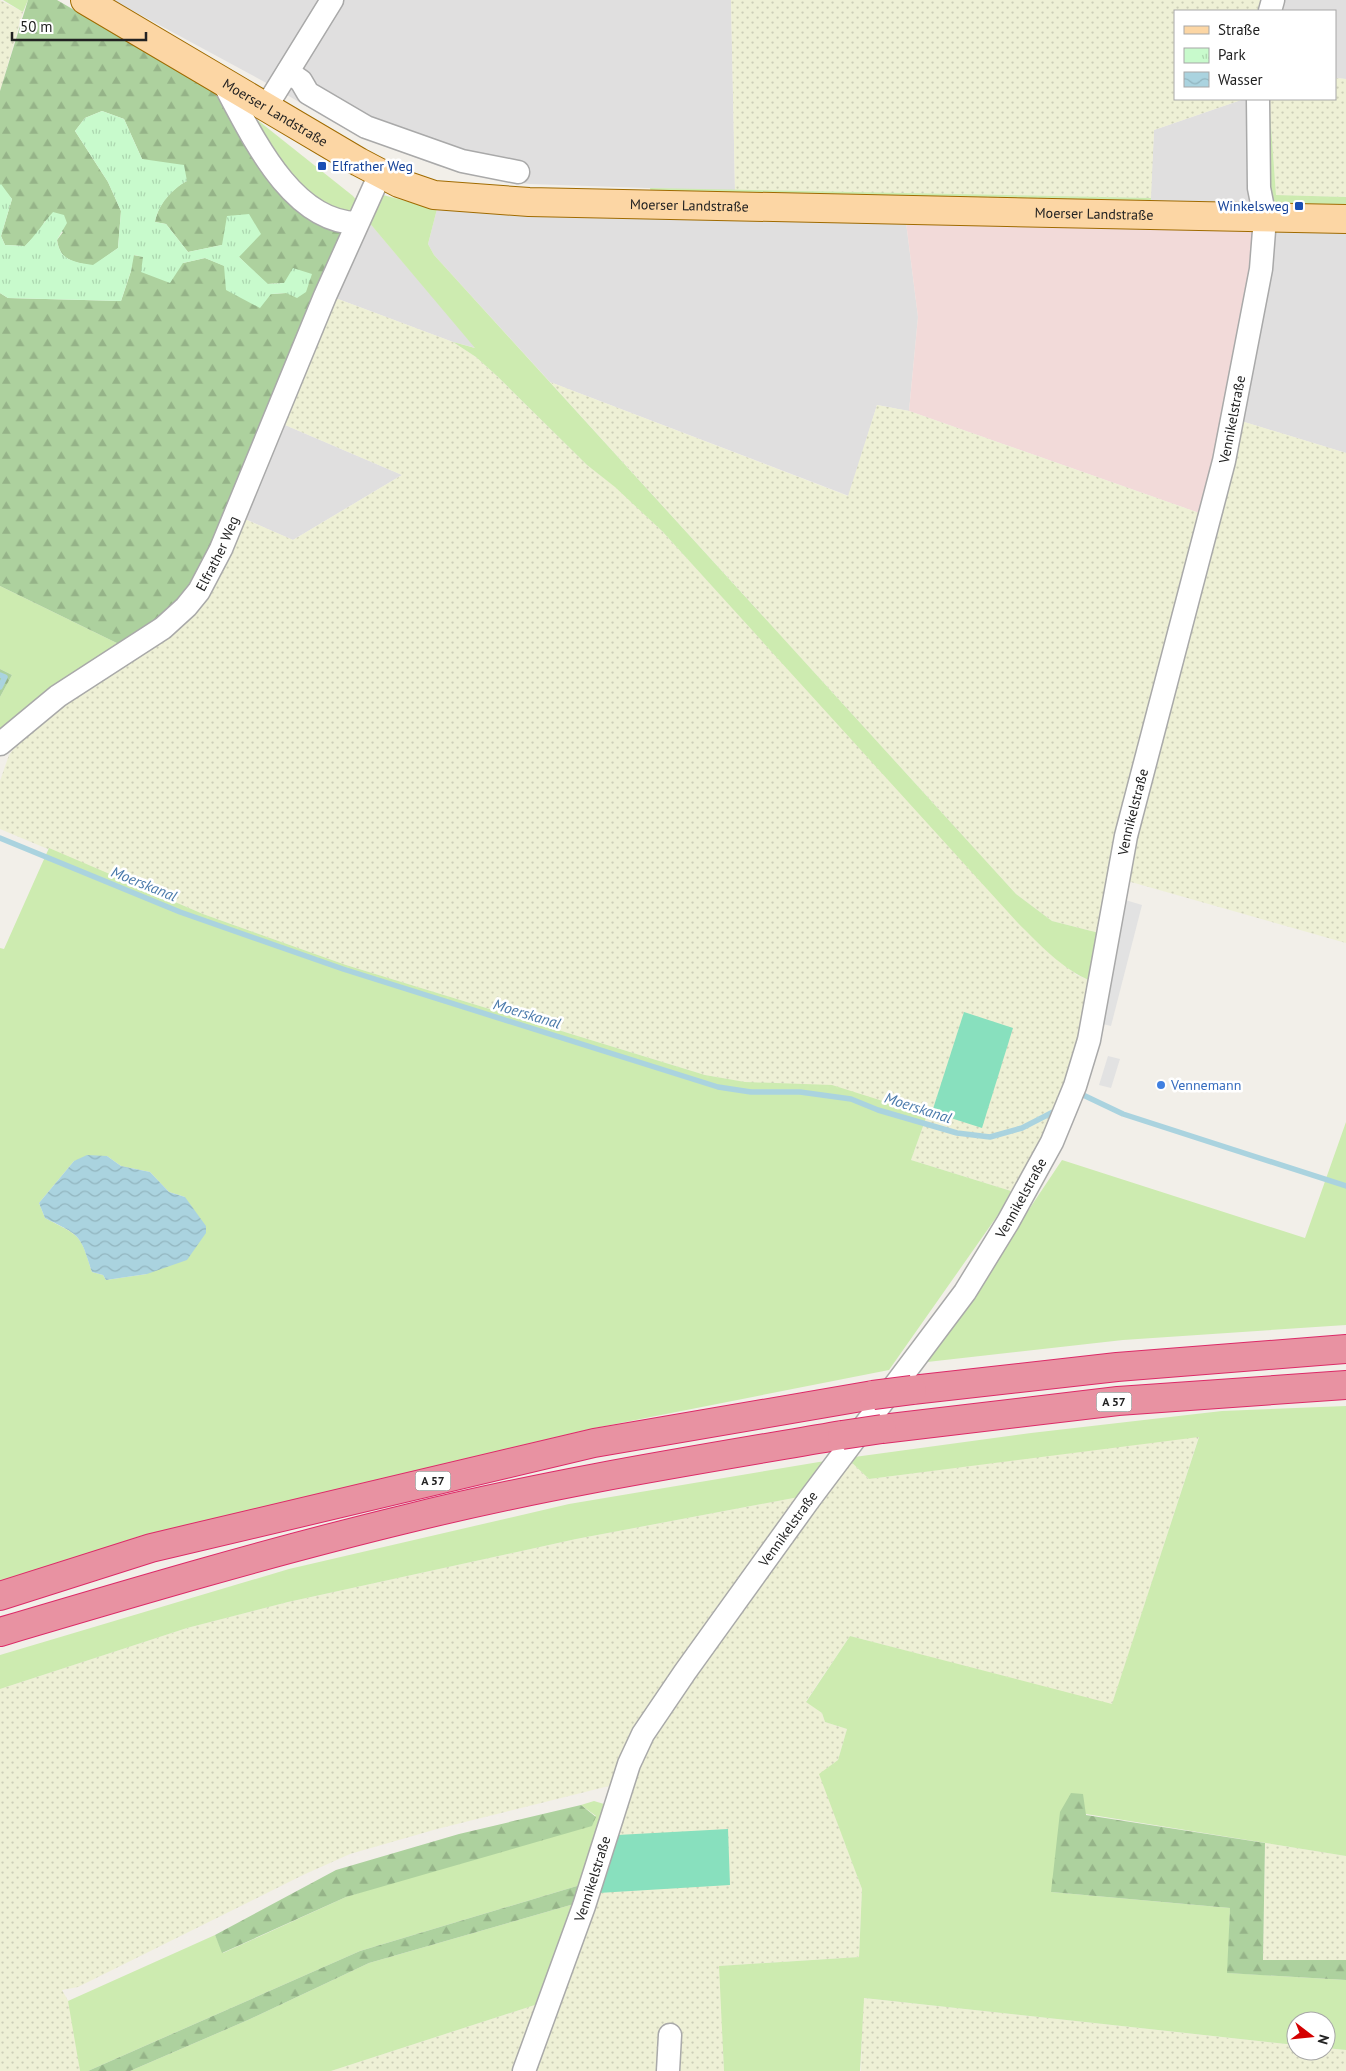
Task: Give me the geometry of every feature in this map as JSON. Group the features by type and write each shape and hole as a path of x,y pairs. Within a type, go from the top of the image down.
{"highway":[{"name":"A 57","path":"0,1596 151,1548 594,1444 873,1395 912,1390 1117,1367 1346,1349"},
{"name":"A 57","path":"0,1632 177,1579 408,1518 597,1477 882,1429 1118,1401 1346,1385"}],"main road":[{"name":"Moerser Landstraße","path":"85,0 380,174 415,190 434,195 497,201 1346,219"}],"street":[{"path":"266,108 332,0"},
{"path":"288,72 301,81 308,93 366,127 454,159 518,172"},
{"path":"223,82 258,148 303,201 332,220 358,223"},
{"path":"1258,100 1260,188 1264,218"},
{"name":"Elfrather Weg","path":"0,744 58,696 168,624 199,591 221,549 380,174"},
{"name":"Vennikelstraße","path":"524,2071 584,1906 629,1764 643,1734 690,1664 808,1501 965,1292 1008,1222 1064,1115 1089,1040 1126,836 1224,461 1261,269 1264,218"},
{"path":"668,2071 670,2035"}],"shaded area":[{"path":"113,0 731,0 735,191 530,184 497,180 438,166 374,142 336,124 272,86"},
{"path":"1278,0 1346,0 1346,79 1336,78 1336,10 1275,10"},
{"path":"1241,100 1254,100 1252,195 1250,201 1245,206 1150,208 1154,130"},
{"path":"437,209 481,213 906,222 918,317 909,411 877,405 849,496 550,382 434,255 428,244"},
{"path":"367,220 476,348 453,342 330,296"},
{"path":"906,222 1242,230 1252,232 1257,238 1205,515 909,411 918,317"},
{"path":"1277,231 1346,233 1346,453 1238,420 1273,235"},
{"path":"278,422 402,475 293,540 238,516"},
{"path":"1122,899 1142,905 1111,1026 1099,1023"},
{"path":"1108,1056 1120,1059 1111,1088 1099,1085"}],"green space":[{"path":"0,0 23,12 0,91"},
{"path":"3,0 28,0 23,12"},
{"path":"28,0 57,0 220,95 318,217 347,235 196,588 127,648 0,586 0,293 8,298 121,301 131,271 133,255 183,263 205,258 225,266 271,294 286,293 284,283 267,284 239,257 222,245 188,252 166,224 155,222 166,198 187,181 142,159 124,119 102,111 85,118 75,131 108,182 121,211 118,248 93,266 74,262 61,252 59,247 57,240 63,232 45,221 39,232 25,246 5,245 1,236 12,199 0,185 0,91"},
{"path":"731,0 1269,0 1266,10 1174,10 1174,100 1241,100 1154,130 1151,198 735,191"},
{"path":"1336,78 1346,79 1346,197 1276,195 1269,100 1336,100"},
{"path":"1269,100 1276,195 1346,197 1346,211 1274,204 1268,197"},
{"path":"102,111 124,119 142,159 184,165 187,181 166,198 155,222 166,224 188,252 222,245 227,216 249,214 261,234 239,257 268,284 284,283 293,268 312,274 306,292 297,298 286,293 271,294 260,308 226,290 224,266 205,258 183,263 170,283 141,272 143,257 134,255 121,301 8,298 0,293 1,184 12,199 1,236 5,245 25,246 53,212 64,215 67,223 57,240 61,252 69,259 93,265 118,248 121,211 108,182 75,131 85,118"},
{"path":"250,114 353,196 357,201 355,211 336,214 279,169"},
{"path":"650,188 1151,198 1150,208 652,196"},
{"path":"383,195 437,209 428,244 434,255 1016,894 1052,921 1103,934 1091,981 1061,963 1017,922 662,531 615,487 587,465 476,357 453,342 475,348 367,220"},
{"path":"330,296 453,342 476,357 587,465 616,487 662,531 1040,945 1077,975 1091,981 1075,1059 1048,1133 1011,1191 911,1160 927,1115 705,1075 346,965 203,914 0,829 0,781 9,755 19,742 240,517 293,540 402,475 278,422"},
{"path":"550,382 848,496 877,405 909,411 1205,515 1103,934 1052,921 1016,894"},
{"path":"1238,420 1346,453 1346,943 1124,880"},
{"path":"0,586 127,648 0,738 0,697 12,675 0,669"},
{"path":"0,669 12,675 0,697"},
{"path":"49,848 203,914 346,965 705,1075 745,1082 832,1085 927,1115 911,1160 1011,1191 1000,1212 889,1370 590,1429 140,1536 0,1584 0,948 4,949","holes":["107,1156 121,1166 150,1172 169,1192 185,1197 147,1274 106,1280 103,1275 92,1272 85,1250 78,1238 73,1233 45,1218 39,1203 74,1161"]},
{"path":"964,1012 1013,1028 982,1128 932,1112"},
{"path":"1346,1122 1346,1325 1123,1340 927,1362 1062,1160 1305,1238"},
{"path":"1346,1406 1346,1856 1086,1814 1051,1892 1230,1908 1228,1973 1346,1980 1346,2050 1336,2049 1336,2011 1286,2011 1286,2044 864,1998 860,2071 724,2071 719,1966 859,1957 862,1889 819,1774 838,1760 847,1729 825,1722 822,1713 806,1702 850,1636 1112,1704 1199,1437 869,1479 847,1458 1031,1433 1222,1411"},
{"path":"1199,1436 1112,1705 850,1636 806,1701 822,1713 825,1722 847,1729 838,1760 820,1774 862,1889 859,1957 720,1966 724,2071 533,2071 645,1745 847,1458 869,1479"},
{"path":"831,1460 804,1496 576,1539 288,1602 187,1628 0,1689 0,1655 289,1569 569,1504"},
{"path":"804,1496 712,1613 656,1705 619,1773 609,1786 437,1829 350,1854 303,1875 78,1987 62,1990 70,2004 80,2071 0,2071 0,1689 187,1628 288,1602 576,1539"},
{"path":"1071,1793 1083,1794 1086,1815 1265,1843 1263,1960 1346,1960 1346,1980 1227,1973 1230,1908 1051,1892 1060,1812"},
{"path":"594,1801 604,1804 608,1813 587,1883 360,1951 88,2071 80,2071 68,2001 215,1935 223,1953 346,1897 596,1816 581,1805"},
{"path":"581,1805 596,1817 592,1826 346,1897 222,1953 215,1935 336,1870 459,1834"},
{"path":"728,1829 730,1885 598,1893 617,1835"},
{"path":"1265,1843 1346,1856 1346,1960 1263,1960"},
{"path":"587,1883 581,1902 369,1963 248,2020 130,2071 88,2071 360,1951"},
{"path":"581,1902 544,2002 331,2071 130,2071 248,2020 369,1963"},
{"path":"863,1998 1286,2044 1286,2061 1336,2061 1336,2049 1346,2050 1346,2071 861,2071"},
{"path":"544,2002 519,2071 331,2071"}],"water":[{"path":"87,1155 107,1156 121,1166 150,1172 169,1192 185,1197 206,1226 206,1233 187,1260 147,1274 106,1280 103,1275 92,1272 85,1250 78,1238 73,1233 45,1218 39,1203 74,1161"}],"waterway":[{"name":"Moerskanal","path":"0,675 5,677 0,687"},
{"name":"Moerskanal","path":"0,838 180,912 343,969 718,1087 751,1092 800,1092 851,1099 878,1110 957,1133 990,1137 1022,1128 1057,1110"},
{"name":"Moerskanal","path":"1081,1094 1123,1114 1346,1186"}],"place":[{"name":"Elfrather Weg","path":"322,166"},
{"name":"Winkelsweg","path":"1299,206"},
{"name":"Vennemann","path":"1161,1085"}]}
